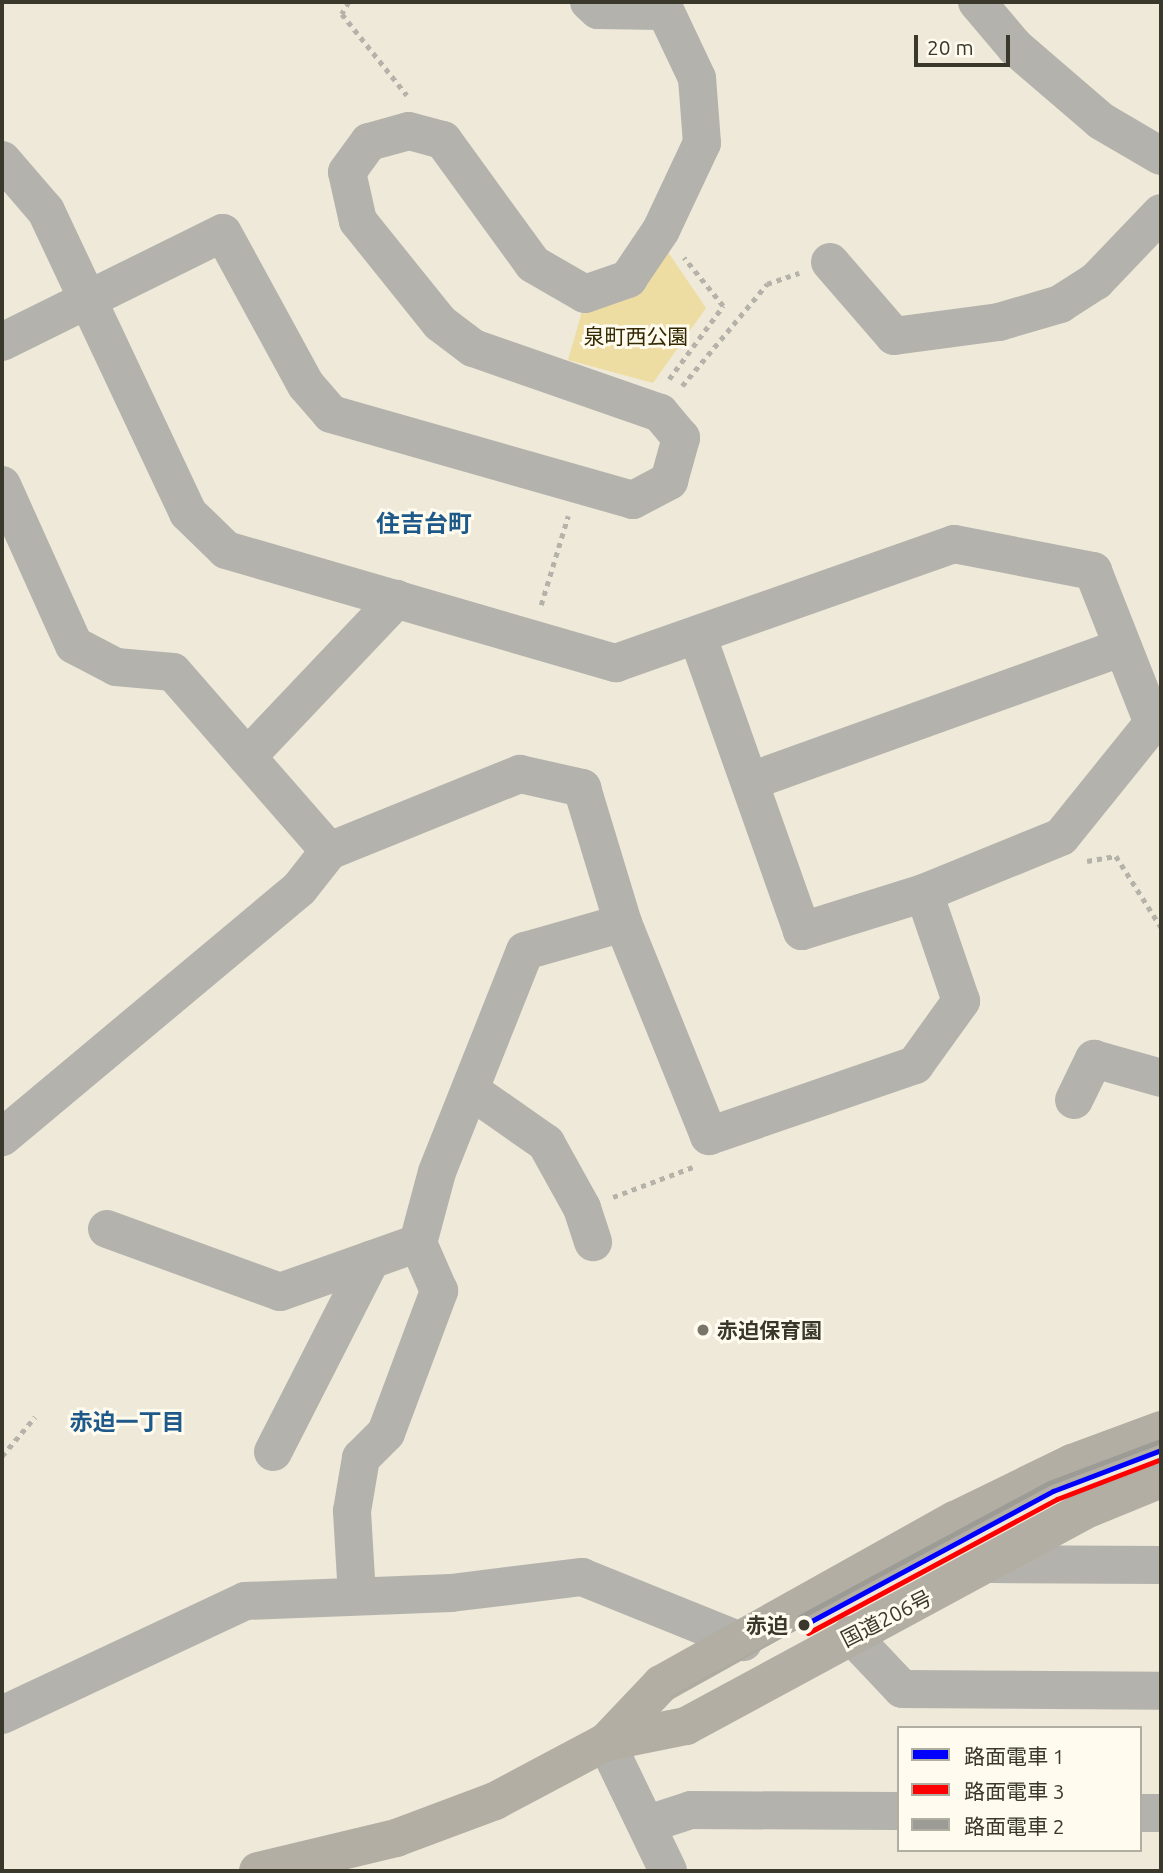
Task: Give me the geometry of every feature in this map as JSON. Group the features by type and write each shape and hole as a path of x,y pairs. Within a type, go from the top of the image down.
{"highway":[{"name":"国道206号","path":"606,1742 661,1684 743,1642 954,1520 1072,1463 1161,1430"},
{"name":"国道206号","path":"258,1871 396,1838 495,1801 606,1742 686,1726 851,1635 992,1563 1083,1511 1161,1479"}],"street":[{"path":"2,342 85,298 223,233 306,385 331,414 633,500 668,481 681,438 653,411 473,348 440,323 358,221 347,172 369,142 409,131 443,140 533,264 585,293 628,279 661,230 702,143 697,78 661,6 598,10 589,2"},
{"path":"977,2 1015,47 1101,121 1161,156"},
{"path":"2,160 46,211 85,298 197,522 226,550 616,663 698,638 954,544 1093,571 1153,723 1061,837 924,894 802,931 751,780 698,638"},
{"path":"830,262 894,336 999,322 1060,304 1096,281 1161,213"},
{"path":"2,485 74,645 116,667 173,672 329,851"},
{"path":"247,757 397,599"},
{"path":"751,780 1123,647"},
{"path":"2,1137 299,889 329,851 520,774 582,788 623,923 709,1136 915,1065 961,1001 924,894"},
{"path":"357,1596 352,1511 361,1458 386,1433 439,1291 418,1243 470,1090 525,951 623,923"},
{"path":"1074,1100 1094,1059 1161,1078"},
{"path":"470,1090 545,1143 588,1225"},
{"path":"107,1229 280,1293 418,1243"},
{"path":"273,1452 371,1260"},
{"path":"992,1563 1161,1565"},
{"path":"2,1715 245,1601 451,1593 582,1577 743,1642"},
{"path":"851,1635 902,1689 1161,1691"},
{"path":"606,1742 650,1823 668,1871"},
{"path":"650,1823 691,1810 897,1811"},
{"path":"1142,1812 1161,1813"}],"path":[{"path":"349,2 342,14 409,98"},
{"path":"653,411 723,306 661,230"},
{"path":"653,411 766,284 830,262"},
{"path":"531,638 577,485"},
{"path":"1081,862 1116,856 1161,927"},
{"path":"588,1225 728,1154 722,1132"},
{"path":"2,1457 35,1417"}],"green space":[{"name":"泉町西公園","path":"668,252 706,308 653,383 568,360 583,308"}],"tram line":[{"name":"2","path":"800,1617 1049,1483 1158,1442"},
{"name":"1","path":"804,1625 1053,1491 1161,1450"},
{"name":"3","path":"808,1633 1057,1499 1161,1459"},
{"path":"671,1697 804,1625"}],"place":[{"name":"赤迫保育園","path":"703,1330"},
{"name":"赤迫","path":"804,1625"}],"district":[{"name":"住吉台町","path":"424,524"},
{"name":"赤迫一丁目","path":"127,1422"}]}
